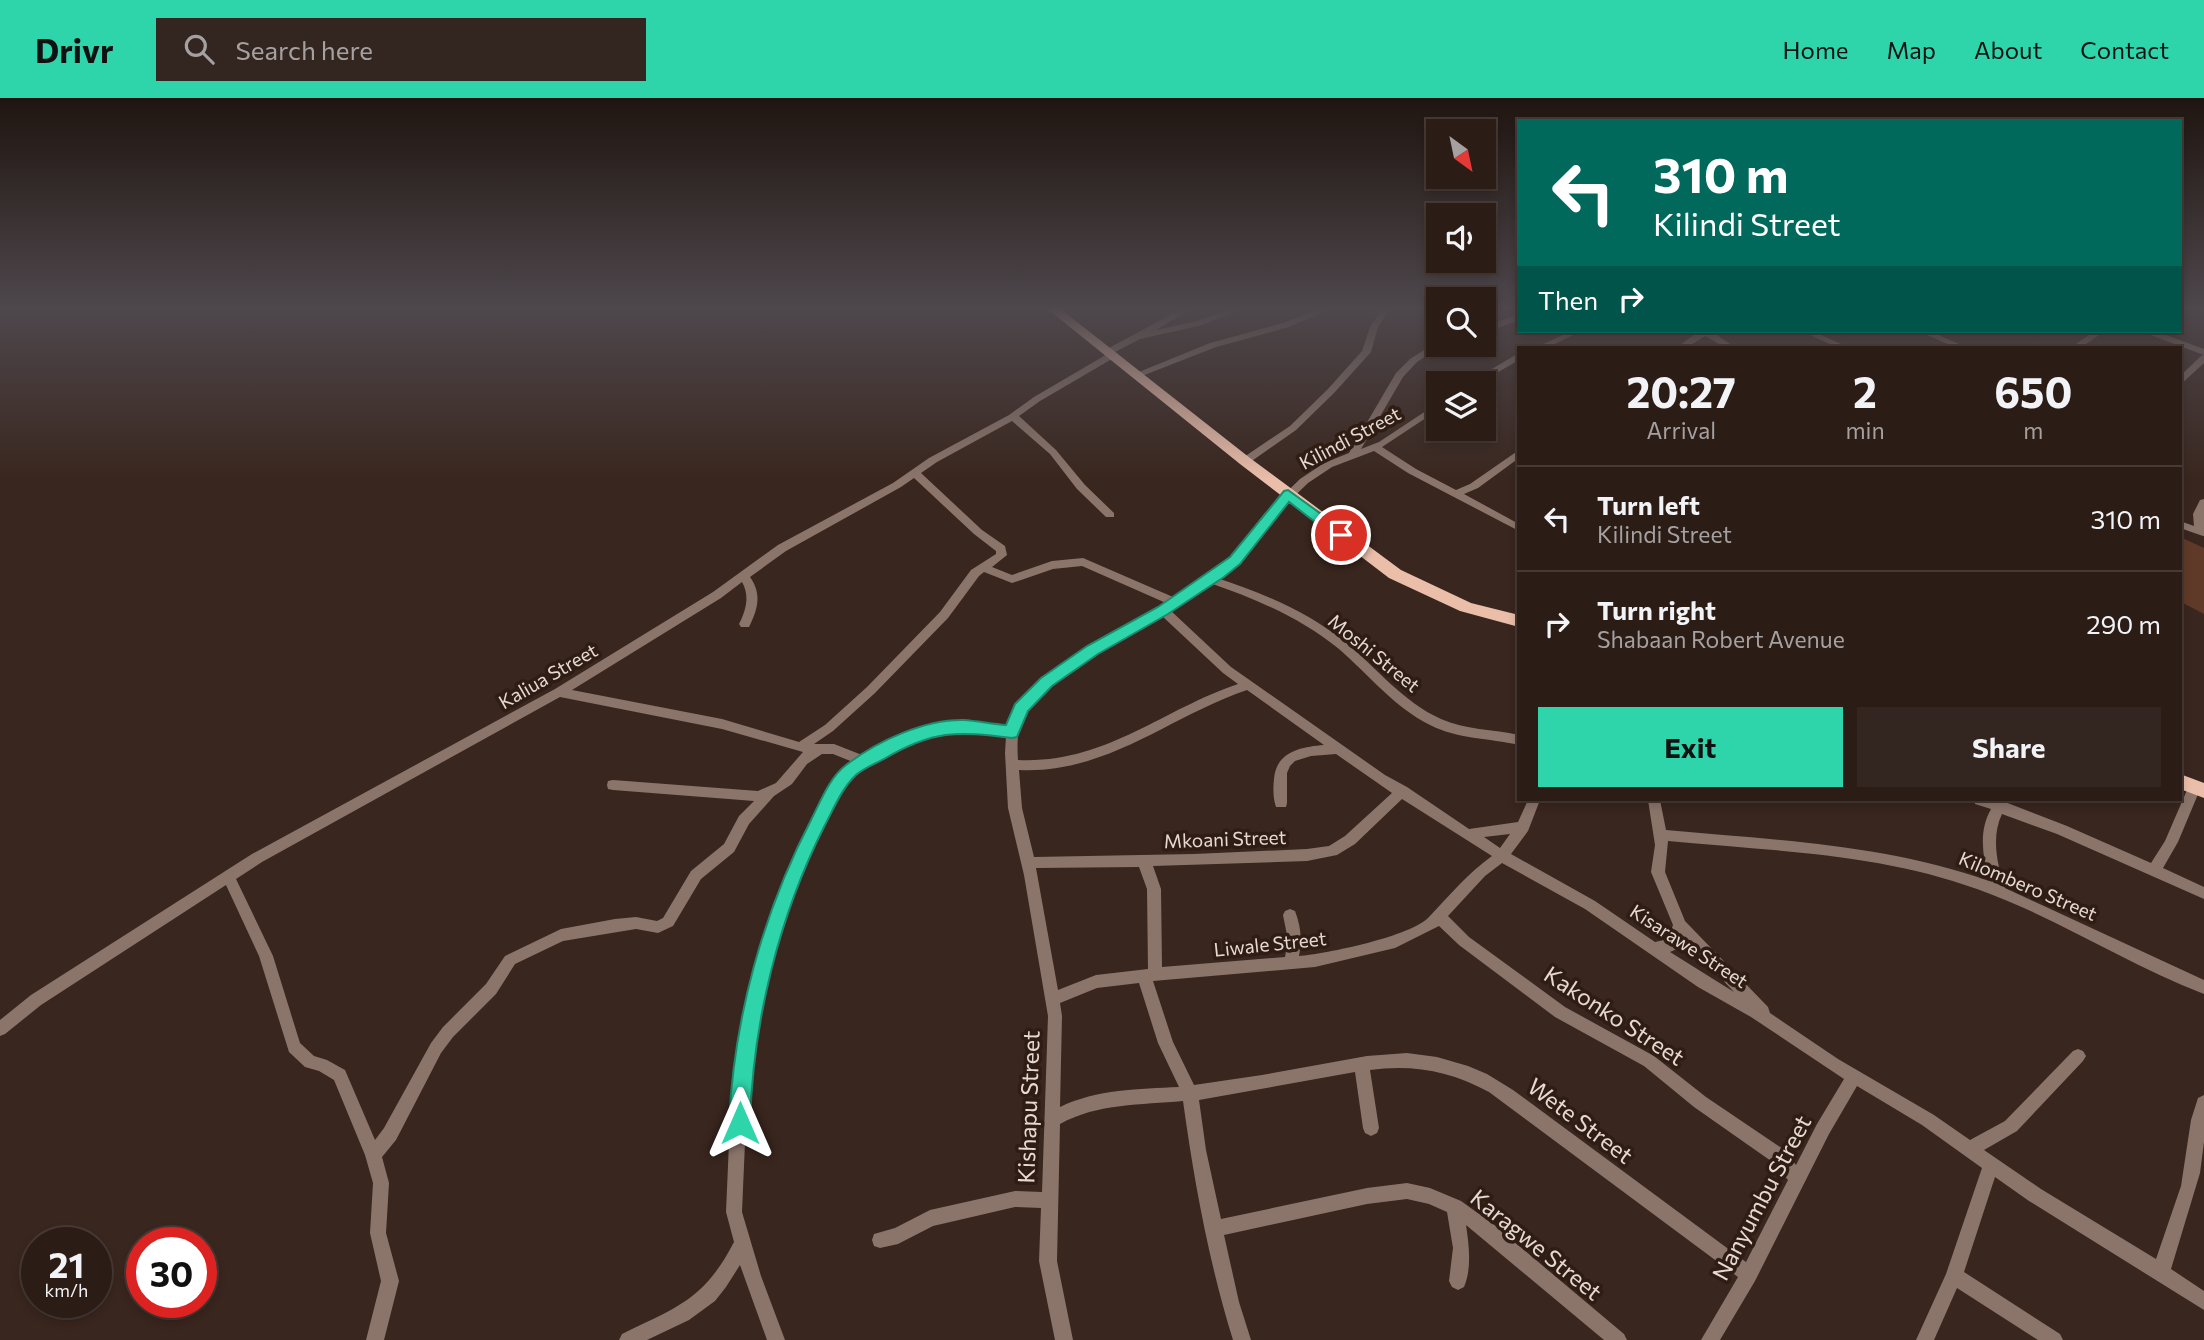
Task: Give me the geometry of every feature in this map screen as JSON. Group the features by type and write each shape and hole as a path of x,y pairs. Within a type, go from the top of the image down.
{"main road":[{"path":"1127,365 1245,461 1395,574 1466,607 1517,620"}],"street":[{"name":"Kaliua Street","path":"0,1029 45,993 287,840 559,692 718,595 782,548 1013,416 1092,365"},
{"path":"1139,374 1162,365"},
{"path":"1245,461 1293,428 1354,365"},
{"path":"1354,454 1363,433 1408,365"},
{"path":"2182,380 2197,365"},
{"name":"Kilindi Street","path":"1029,869 1015,808 1012,765 1012,732 1021,708 1046,682 1092,650 1169,606 1235,560 1288,494 1328,465 1389,440 1426,415"},
{"path":"1013,416 1045,444 1086,492 1110,515"},
{"path":"1371,421 1389,440"},
{"path":"1375,447 1517,527"},
{"path":"1456,494 1474,486 1517,454"},
{"path":"800,747 829,729 886,676 944,615 971,577 1001,558 1001,549 978,532 915,473"},
{"path":"2202,533 2198,514 2204,502"},
{"path":"2182,525 2202,533"},
{"path":"984,568 1012,579 1052,565 1083,562 1169,606"},
{"path":"743,576 751,585 753,594 744,624"},
{"name":"Moshi Street","path":"1210,579 1260,597 1331,637 1390,690 1431,720 1451,729 1517,740"},
{"name":"Kisarawe Street","path":"1169,606 1227,670 1402,791 1502,856 1590,905 1703,982 1928,1120 1991,1165 2204,1301"},
{"path":"1012,765 1045,766 1094,756 1214,696 1249,685"},
{"path":"559,692 722,724 800,747 845,752 863,761"},
{"path":"776,1340 752,1276 734,1212 739,1096 747,1031 764,961 805,848 834,792 851,770 863,761 936,728 964,726 1012,732"},
{"path":"373,1155 390,1134 436,1048 455,1024 491,989 510,960 561,935 636,923 657,927 668,922 696,875 729,848 744,820 769,793 789,780 809,753 822,748"},
{"path":"1281,803 1278,775 1287,761 1301,752 1340,749"},
{"path":"613,785 749,795 769,793"},
{"path":"2153,870 2167,853 2193,786"},
{"name":"Mkoani Street","path":"1029,869 1144,861 1288,856 1332,851 1350,840 1402,791"},
{"path":"1469,834 1523,827 1534,801"},
{"path":"1654,801 1660,835 1658,872 1679,925 1774,1024"},
{"path":"1983,801 2204,893"},
{"path":"1998,891 1992,863 1991,817 2000,806"},
{"name":"Liwale Street","path":"1053,999 1096,982 1315,961 1395,942 1419,932 1438,916 1480,872 1502,856 1523,827"},
{"name":"Kilombero Street","path":"1660,835 1819,850 1887,860 1970,880 2204,987"},
{"path":"1144,861 1154,888 1150,975 1166,1043 1190,1094 1198,1150 1242,1340"},
{"path":"1970,880 1984,873 1992,863"},
{"name":"Kishapu Street","path":"1029,869 1053,999 1053,1119 1048,1261 1064,1340"},
{"path":"228,876 266,956 294,1047 310,1062 340,1075 373,1155 381,1183 378,1233 390,1281 375,1340"},
{"path":"1290,915 1295,940 1291,963"},
{"name":"Kakonko Street","path":"1438,916 1464,940 1544,1002 1648,1061 1700,1102 1777,1155 1798,1179"},
{"path":"1655,948 1672,945 1677,940 1679,925"},
{"path":"1969,1149 2011,1126 2078,1056"},
{"name":"Wete Street","path":"1053,1119 1075,1107 1097,1102 1190,1094 1361,1064 1418,1060 1482,1078 1507,1093 1533,1116 1749,1275"},
{"path":"1361,1064 1371,1128"},
{"name":"Nanyumbu Street","path":"1710,1340 1749,1275 1854,1077"},
{"path":"2161,1272 2181,1217 2192,1170 2199,1116 2204,1103"},
{"path":"1925,1340 1954,1276 1991,1165"},
{"name":"Karagwe Street","path":"1215,1229 1367,1196 1408,1191 1430,1196 1455,1207 1487,1230 1618,1340"},
{"path":"880,1240 898,1236 930,1218 1015,1199 1049,1200"},
{"path":"1455,1207 1462,1261 1458,1281"},
{"path":"628,1340 683,1316 706,1298 722,1279 743,1242"},
{"path":"1954,1276 2054,1340"}],"shaded area":[{"path":"2182,538 2204,548 2204,614 2182,603"}],"route":[{"path":"740,1123 741,1069 764,961 805,848 834,792 851,770 860,762 893,745 936,728 964,726 1012,732 1021,708 1046,682 1092,650 1163,610 1219,573 1235,560 1288,494 1341,535"}]}
